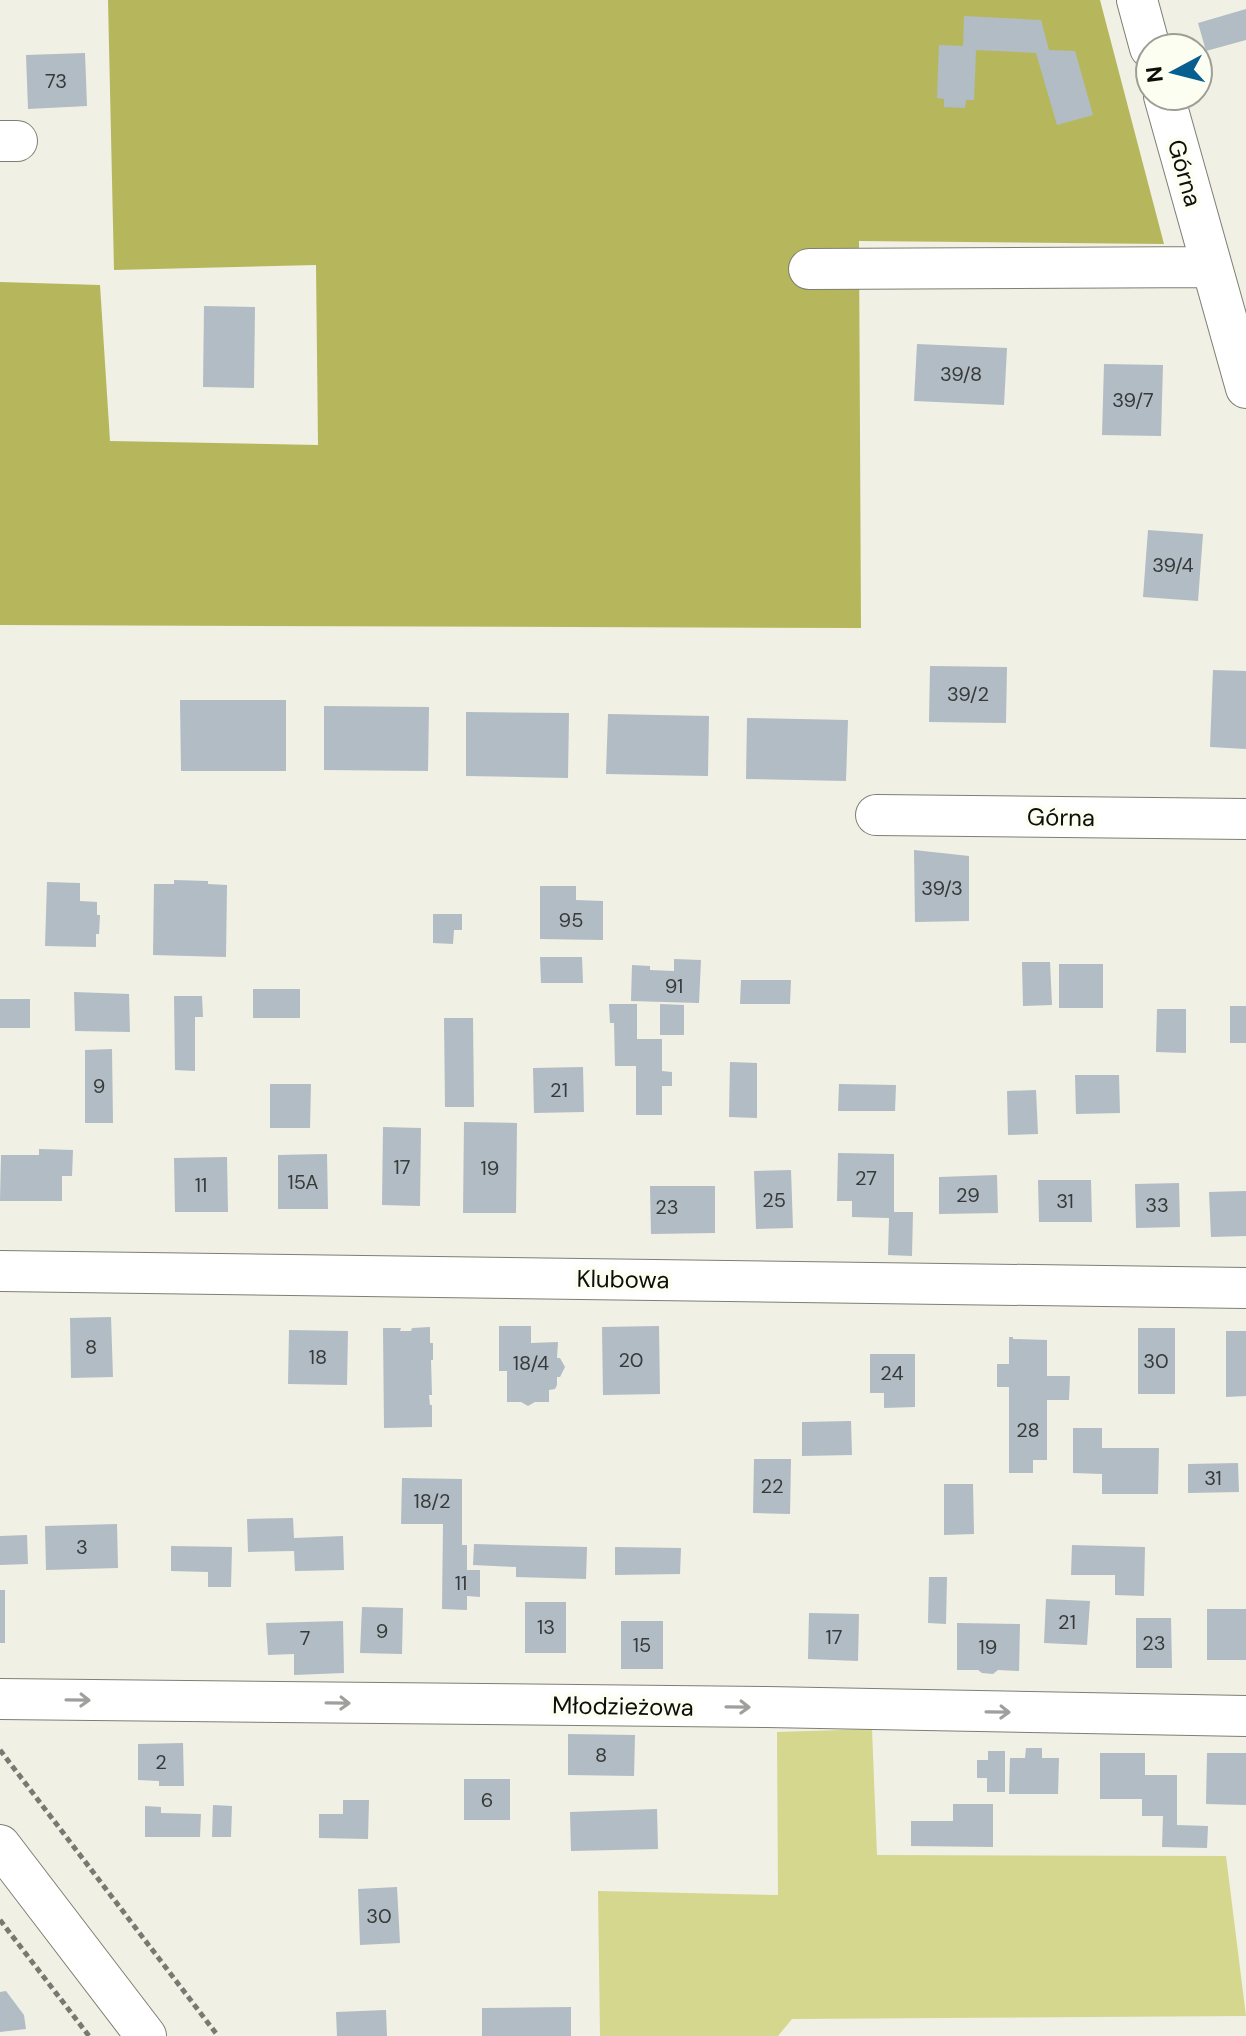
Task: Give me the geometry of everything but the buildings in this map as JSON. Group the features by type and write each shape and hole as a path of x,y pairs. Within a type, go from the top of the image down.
{"street":[{"path":"1137,0 1146,32"},
{"name":"Górna","path":"1168,112 1246,388"},
{"path":"809,269 1212,267"},
{"name":"Górna","path":"876,815 1246,819"},
{"name":"Klubowa","path":"0,1271 1246,1288"},
{"name":"Młodzieżowa","path":"0,1699 767,1707 1246,1716"},
{"path":"6,1865 146,2036"}],"path":[{"path":"0,1750 218,2036"},
{"path":"0,1920 89,2036"}],"green space":[{"path":"872,1729 877,1855 1226,1856 1246,2016 792,2019 778,2036 600,2036 598,1891 778,1895 777,1732"}],"shaded area":[{"path":"108,0 1100,0 1164,244 859,241 861,628 0,625 0,282 100,285 110,441 318,445 316,265 114,270"}]}
